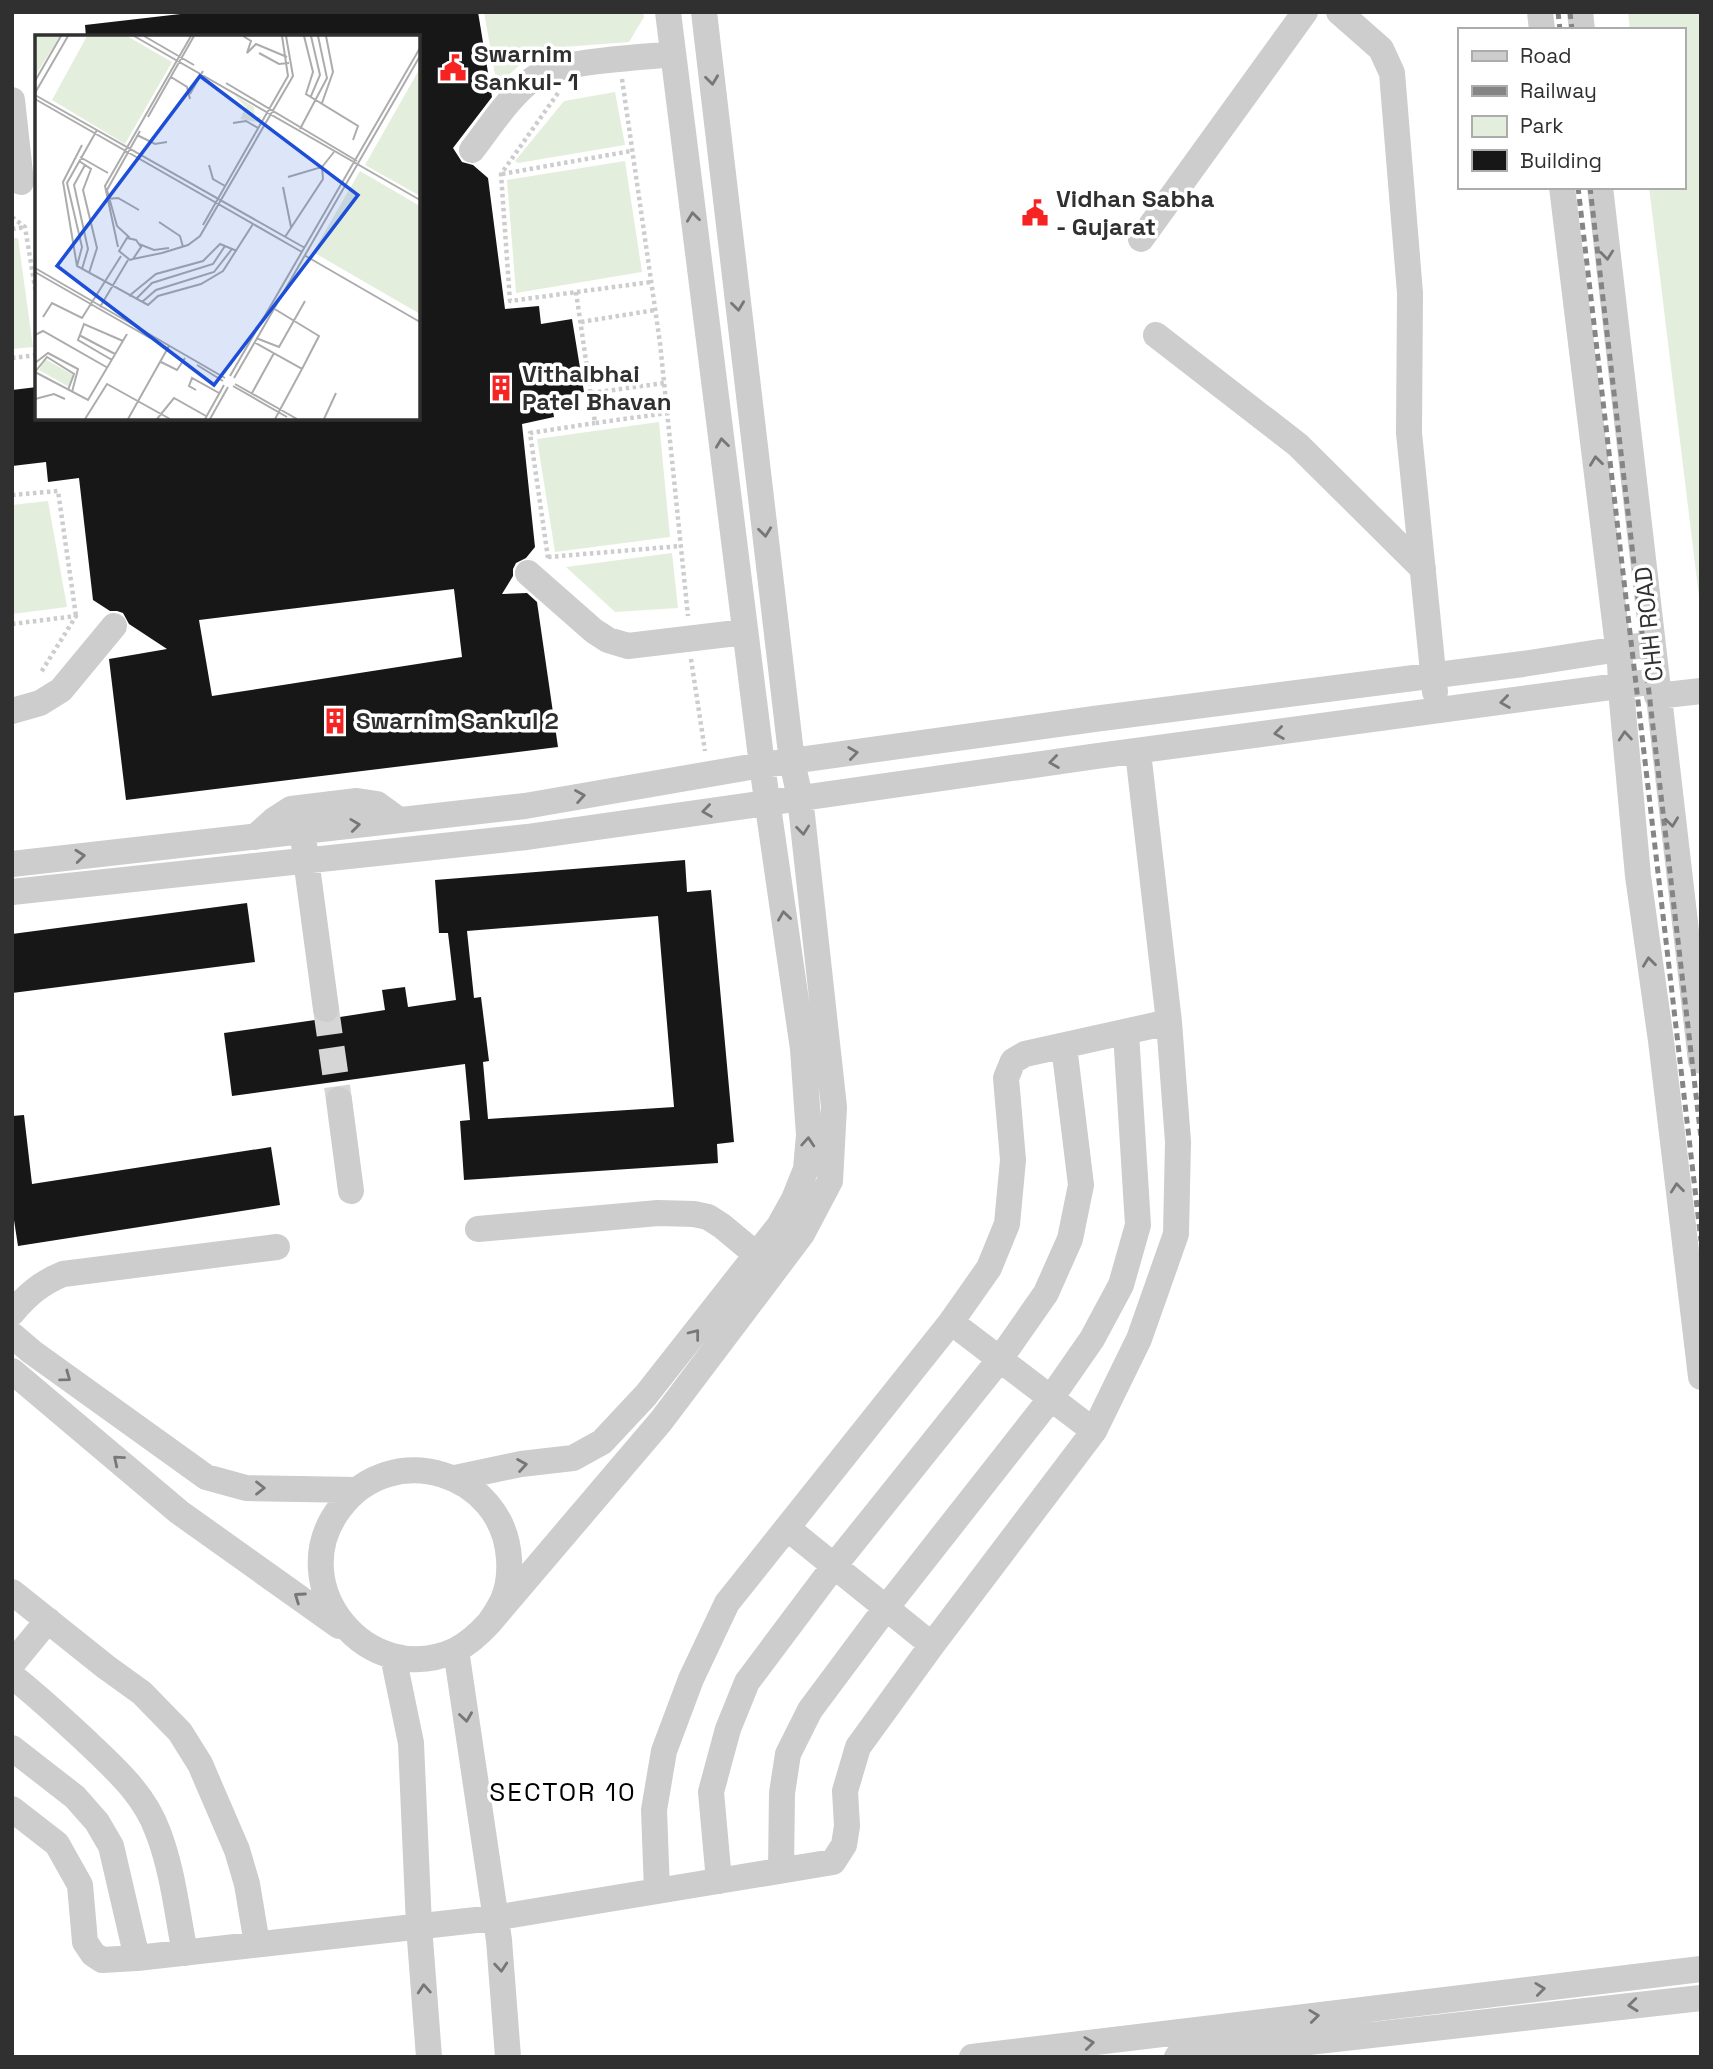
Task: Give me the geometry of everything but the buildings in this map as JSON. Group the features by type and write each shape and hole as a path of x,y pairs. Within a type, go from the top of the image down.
{"street":[{"path":"12,1371 179,1512 354,1637 393,1656 414,1659 435,1657 456,1650 474,1639 660,1421 766,1262 779,1226 806,1169 809,1135 803,1049 762,765 668,12"},
{"path":"455,1478 521,1464 573,1458 602,1441 766,1262 802,1234 830,1181 834,1107 800,797 792,762 704,12"},
{"path":"1141,239 1305,12"},
{"path":"1339,12 1381,49 1392,73 1410,293 1409,433 1438,712"},
{"path":"472,150 517,93 534,78 553,68 673,54"},
{"path":"12,100 24,185"},
{"path":"1562,189 1618,648 1637,864 1661,1041 1692,1233 1701,1377"},
{"name":"CHH ROAD","path":"1600,189 1701,1060"},
{"path":"1156,335 1298,445 1423,569"},
{"path":"1603,514 1636,509"},
{"path":"538,565 594,631 608,640 628,646 684,625 746,632"},
{"path":"12,711 40,703 61,690 114,626"},
{"path":"12,864 525,806 762,765 1433,676 1651,644"},
{"path":"1540,661 1545,697"},
{"path":"12,892 527,837 1097,756 1621,686 1701,691"},
{"path":"1094,719 1097,756"},
{"path":"12,1810 57,1844 80,1885 85,1942 93,1954 102,1960 494,1918 833,1861 844,1845 847,1826 845,1791 858,1747 1094,1431 1139,1339 1176,1234 1178,1142 1169,1022 1138,752"},
{"path":"255,837 291,809 357,801 377,803 399,820"},
{"path":"303,831 326,1009"},
{"path":"657,1891 654,1810 663,1751 691,1679 727,1603 951,1322 989,1268 1007,1224 1013,1160 1006,1078 1013,1061 1025,1054 1169,1022"},
{"path":"781,1870 782,1793 788,1754 810,1710 886,1608 1051,1398 1091,1339 1121,1285 1138,1225 1126,1033"},
{"path":"719,1881 711,1792 728,1729 747,1682 834,1566 1000,1359 1046,1293 1070,1240 1081,1185 1064,1046"},
{"path":"339,1100 351,1191"},
{"path":"478,1229 658,1213 694,1214 708,1217 766,1262"},
{"path":"12,1313 36,1288 47,1280 63,1275 277,1247"},
{"path":"951,1322 1094,1431"},
{"path":"12,1335 206,1477 246,1488 357,1490"},
{"path":"354,1637 338,1619 327,1598 321,1575 322,1551 328,1528 340,1507 357,1490 381,1477 407,1470 434,1472 455,1478 482,1497 499,1519 508,1545 510,1572 503,1600 489,1623"},
{"path":"788,1528 932,1645"},
{"path":"12,1592 142,1693 180,1732 200,1764 237,1850 247,1884 257,1944"},
{"path":"12,1664 48,1620"},
{"path":"456,1650 499,1940 508,2057"},
{"path":"393,1656 411,1743 419,1926 429,2057"},
{"path":"12,1676 40,1698 126,1779 144,1803 158,1830 168,1861 185,1953"},
{"path":"12,1748 75,1797 97,1822 111,1846 137,1958"},
{"path":"1177,2057 1202,2047 1422,2016 1701,1969"},
{"path":"972,2057 1202,2047 1369,2046 1422,2016 1701,1998"}],"path":[{"path":"621,79 664,383 681,546 684,625 705,751"},
{"path":"558,93 501,174 510,302 651,282"},
{"path":"501,174 631,151"},
{"path":"12,217 26,227 35,287"},
{"path":"12,229 26,227"},
{"path":"576,292 595,423"},
{"path":"581,322 655,310"},
{"path":"12,358 35,355"},
{"path":"591,393 664,383"},
{"path":"538,565 530,433 667,414"},
{"path":"12,495 58,491 76,616 35,683"},
{"path":"538,565 681,546"},
{"path":"538,565 557,566"},
{"path":"12,624 76,616"}],"green space":[{"path":"484,12 643,12 644,17 629,42 537,49 497,86"},
{"path":"1628,12 1701,12 1701,613 1649,189 1685,189 1685,28 1630,28"},
{"path":"615,92 625,145 518,163 515,161 564,101"},
{"path":"625,161 642,272 516,293 507,180"},
{"path":"12,238 18,238 33,347 12,349"},
{"path":"659,422 670,537 555,552 537,439"},
{"path":"48,501 67,607 12,614 12,505"},
{"path":"672,553 678,608 615,612 566,567"}],"tunnel":[{"path":"326,1009 339,1100"}],"railway":[{"path":"1558,12 1560,28"},
{"path":"1570,12 1572,28"},
{"path":"1578,189 1701,1241"},
{"path":"1590,189 1701,1138"}],"place":[{"name":"Swarnim Sankul- 1","path":"453,68"},
{"name":"Vidhan Sabha - Gujarat","path":"1035,213"},
{"name":"Vithalbhai Patel Bhavan","path":"501,388"},
{"name":"Swarnim Sankul 2","path":"335,721"}],"district":[{"name":"SECTOR 10","path":"563,1792"}]}
